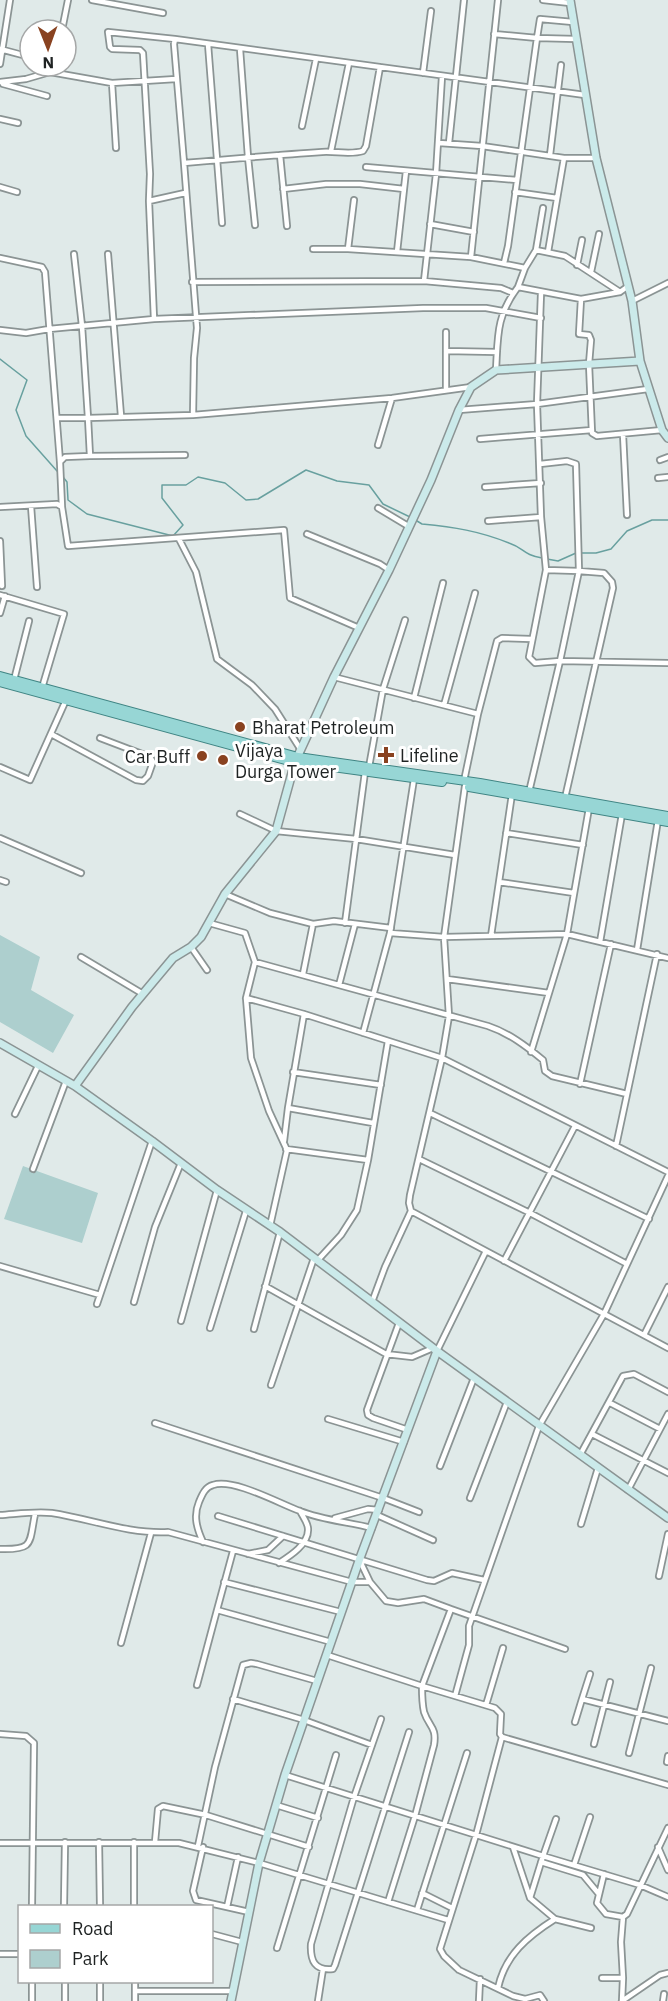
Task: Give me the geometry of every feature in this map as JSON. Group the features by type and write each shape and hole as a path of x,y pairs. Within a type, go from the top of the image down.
{"main road":[{"path":"0,676 298,756"},
{"path":"0,682 298,756 414,779 465,783 512,794 668,822"},
{"path":"367,769 530,792 668,816"}],"street":[{"path":"0,64 3,19 10,0"},
{"path":"64,18 68,0"},
{"path":"92,0 163,13"},
{"path":"449,143 464,0"},
{"path":"471,257 498,0"},
{"path":"543,0 570,2 596,158 632,301 640,361 662,430 668,438"},
{"path":"423,73 431,11"},
{"path":"504,263 540,19 573,22"},
{"path":"154,319 150,174 143,53 140,50 112,49 108,32 176,39 585,95"},
{"path":"494,34 576,39"},
{"path":"176,39 174,44 176,79 197,338 194,358 193,415"},
{"path":"208,44 215,160 222,223"},
{"path":"240,48 255,225"},
{"path":"1,50 18,54"},
{"path":"302,126 316,59"},
{"path":"331,151 349,63"},
{"path":"550,155 561,65"},
{"path":"183,163 280,154 363,152 380,67"},
{"path":"0,83 50,72 112,83 176,79"},
{"path":"424,281 439,143 442,76"},
{"path":"0,83 47,96"},
{"path":"112,83 116,148"},
{"path":"0,119 18,123"},
{"path":"439,143 483,146 564,158 596,158"},
{"path":"280,154 287,226"},
{"path":"548,252 564,158"},
{"path":"366,167 517,180"},
{"path":"397,252 406,171"},
{"path":"283,189 326,184 360,184 404,189"},
{"path":"0,187 17,192"},
{"path":"516,192 557,198"},
{"path":"149,201 185,193"},
{"path":"348,249 354,200"},
{"path":"496,370 498,325 503,311 536,250 543,208"},
{"path":"430,224 474,232"},
{"path":"591,272 599,234"},
{"path":"577,265 582,240"},
{"path":"313,249 471,257 525,268"},
{"path":"536,250 565,256 620,292"},
{"path":"74,254 82,326 90,456"},
{"path":"108,255 121,416"},
{"path":"0,258 44,269 62,507 68,546 285,531 290,598 359,628"},
{"path":"192,282 424,281 501,288 513,293"},
{"path":"632,301 668,283"},
{"path":"518,287 581,299 620,292 627,287"},
{"path":"541,293 537,404 546,570 529,657 531,660 544,663 560,661 668,663"},
{"path":"581,299 579,333 590,337 590,397 594,436 662,430"},
{"path":"0,330 26,333 154,319 423,308 486,308 540,318"},
{"path":"446,332 446,390"},
{"path":"446,351 497,352"},
{"path":"57,418 193,415 392,398 471,387 496,370 640,361"},
{"path":"75,1086 143,994 173,958 191,947 201,937 225,894 276,831 298,756 334,677 389,570 471,387"},
{"path":"459,410 537,404 648,389"},
{"path":"378,445 392,398"},
{"path":"480,439 592,430"},
{"path":"623,434 627,515"},
{"path":"60,462 65,457 185,455"},
{"path":"660,460 668,457"},
{"path":"530,792 579,571 576,464 567,461 540,464"},
{"path":"658,478 668,477"},
{"path":"485,487 541,483"},
{"path":"0,507 57,504 62,507"},
{"path":"31,506 37,588"},
{"path":"378,508 409,524"},
{"path":"488,520 542,517"},
{"path":"307,534 380,564 389,570"},
{"path":"179,538 196,572 217,659 252,685 270,704 298,756"},
{"path":"0,541 2,586"},
{"path":"546,570 604,573 612,582 613,588 565,798"},
{"path":"414,698 443,582"},
{"path":"444,705 475,593"},
{"path":"0,613 2,595 64,614 42,688"},
{"path":"345,923 367,769 383,689 405,620"},
{"path":"14,680 30,621"},
{"path":"372,1302 385,1267 411,1211 409,1203 442,1059 449,1016 444,937 465,783 478,714 497,641 502,638 531,639"},
{"path":"334,677 478,714"},
{"path":"0,767 30,780 66,700"},
{"path":"51,734 136,780 142,781 148,776 153,762 150,757 100,738"},
{"path":"363,1034 391,931 414,779"},
{"path":"491,936 512,794"},
{"path":"531,1052 567,934 589,808"},
{"path":"240,814 276,831 356,839 455,855"},
{"path":"600,942 622,814"},
{"path":"637,950 658,820"},
{"path":"506,832 583,845"},
{"path":"0,838 81,873"},
{"path":"499,882 574,893"},
{"path":"225,894 270,913 313,924 334,921 444,937 567,934 668,958"},
{"path":"209,922 245,933 255,962 246,998 251,1058 269,1111 287,1150"},
{"path":"303,974 313,924"},
{"path":"339,985 355,924"},
{"path":"580,1084 610,944"},
{"path":"191,947 207,970"},
{"path":"616,1146 657,954"},
{"path":"81,957 143,994"},
{"path":"255,962 504,1031 543,1060 545,1071 552,1076 627,1094"},
{"path":"447,979 549,993"},
{"path":"246,998 304,1014 442,1059 668,1174 604,1314 539,1426 472,1616 469,1626 469,1645 454,1696"},
{"path":"270,1226 287,1150 284,1134 304,1014"},
{"path":"271,1385 316,1259 341,1235 357,1210 388,1041"},
{"path":"0,1043 75,1086 246,1211 280,1232 435,1350 668,1518"},
{"path":"15,1114 38,1066"},
{"path":"293,1072 381,1085"},
{"path":"33,1169 66,1081"},
{"path":"288,1108 373,1123"},
{"path":"430,1113 649,1219"},
{"path":"504,1261 575,1126"},
{"path":"97,1304 152,1141"},
{"path":"287,1150 368,1160"},
{"path":"419,1159 530,1213 627,1264"},
{"path":"134,1302 155,1227 181,1163"},
{"path":"181,1321 217,1190"},
{"path":"210,1328 246,1211"},
{"path":"411,1211 668,1348"},
{"path":"254,1329 280,1232"},
{"path":"231,2001 259,1863 285,1775 435,1350 486,1251"},
{"path":"0,1266 100,1295"},
{"path":"265,1286 387,1354 412,1357 435,1350"},
{"path":"644,1335 668,1287"},
{"path":"399,1323 367,1410 368,1414 408,1430"},
{"path":"580,1455 623,1376 634,1374 668,1392"},
{"path":"440,1466 474,1378"},
{"path":"470,1498 507,1402"},
{"path":"610,1403 660,1429"},
{"path":"628,1490 668,1414"},
{"path":"328,1419 404,1442"},
{"path":"154,1423 383,1498 418,1512"},
{"path":"592,1434 668,1473"},
{"path":"581,1524 598,1468"},
{"path":"203,1542 196,1523 197,1507 203,1492 213,1484 230,1485 266,1496 300,1511 372,1528"},
{"path":"332,1519 369,1509 433,1540"},
{"path":"279,1563 304,1542 308,1529 300,1511"},
{"path":"0,1515 50,1513 106,1526 151,1533 168,1532 352,1582 370,1582"},
{"path":"0,1549 26,1547 35,1514"},
{"path":"218,1516 430,1581 452,1573 484,1580"},
{"path":"121,1643 151,1533"},
{"path":"659,1576 665,1561 668,1534"},
{"path":"245,1554 268,1550 283,1536"},
{"path":"197,1685 232,1551"},
{"path":"360,1559 370,1582 386,1601 399,1603 423,1599 566,1649"},
{"path":"224,1582 341,1612"},
{"path":"388,1902 415,1816 436,1735 423,1709 422,1686 451,1609"},
{"path":"217,1611 331,1642"},
{"path":"486,1705 503,1648"},
{"path":"327,1655 495,1708 501,1714 500,1734 502,1737 477,1835 448,1920 441,1952 459,1970 513,1996 525,2000 540,1995 544,2001"},
{"path":"249,1912 196,1900 193,1895 215,1767 242,1667 246,1664 257,1664 318,1681"},
{"path":"629,1753 651,1668"},
{"path":"575,1722 590,1674"},
{"path":"594,1744 610,1682"},
{"path":"233,1699 304,1720 372,1745"},
{"path":"582,1699 668,1721"},
{"path":"381,1719 354,1797 311,1948 314,1965 323,1969 334,1967 409,1732"},
{"path":"0,1734 26,1736 34,1743 32,1905"},
{"path":"502,1737 668,1785"},
{"path":"417,1910 467,1753"},
{"path":"277,1948 336,1755"},
{"path":"285,1775 604,1874 668,1897"},
{"path":"276,1805 318,1818"},
{"path":"155,1842 157,1813 160,1807 206,1815 309,1847"},
{"path":"574,1865 590,1817"},
{"path":"530,1898 556,1819"},
{"path":"622,2001 623,1917 627,1914 668,1828"},
{"path":"64,1905 65,1842"},
{"path":"99,1842 100,1905"},
{"path":"134,1842 134,1905"},
{"path":"0,1843 179,1843 259,1863 448,1920"},
{"path":"513,1846 530,1898 555,1918 591,1928"},
{"path":"658,1847 668,1870"},
{"path":"227,1907 238,1857"},
{"path":"541,1863 583,1875 598,1893"},
{"path":"604,1874 597,1901 603,1912 609,1916 623,1917"},
{"path":"422,1893 452,1908"},
{"path":"498,1988 501,1974 514,1951 555,1918"},
{"path":"213,1934 242,1942"},
{"path":"0,1954 18,1954"},
{"path":"318,2001 323,1969"},
{"path":"622,2001 668,1972"},
{"path":"602,1978 623,1978"},
{"path":"479,2001 480,1979"},
{"path":"32,1983 32,2001"},
{"path":"64,1983 65,2001"},
{"path":"100,1983 100,2001"},
{"path":"135,1983 135,2001"},
{"path":"135,1991 233,1991"},
{"path":"663,2001 664,1994"}],"green space":[{"path":"0,935 40,957 31,990 74,1015 53,1053 0,1022"},
{"path":"23,1166 98,1193 82,1243 4,1219"}],"waterway":[{"path":"0,359 27,380 16,410 26,436 57,471"},
{"path":"63,477 67,482 68,500 87,514 173,536 183,525 162,498 162,485 186,485 198,477 225,483 246,500 258,499 306,470 337,481 369,485 383,504 410,517"},
{"path":"581,553 596,553 611,549 627,531 652,520 668,520"},
{"path":"417,521 422,524 487,535 542,558"},
{"path":"547,559 558,561 576,553"}],"place":[{"name":"Bharat Petroleum","path":"240,727"},
{"name":"Lifeline","path":"386,755"},
{"name":"Car Buff","path":"202,756"},
{"name":"Vijaya Durga Tower","path":"223,760"}]}
